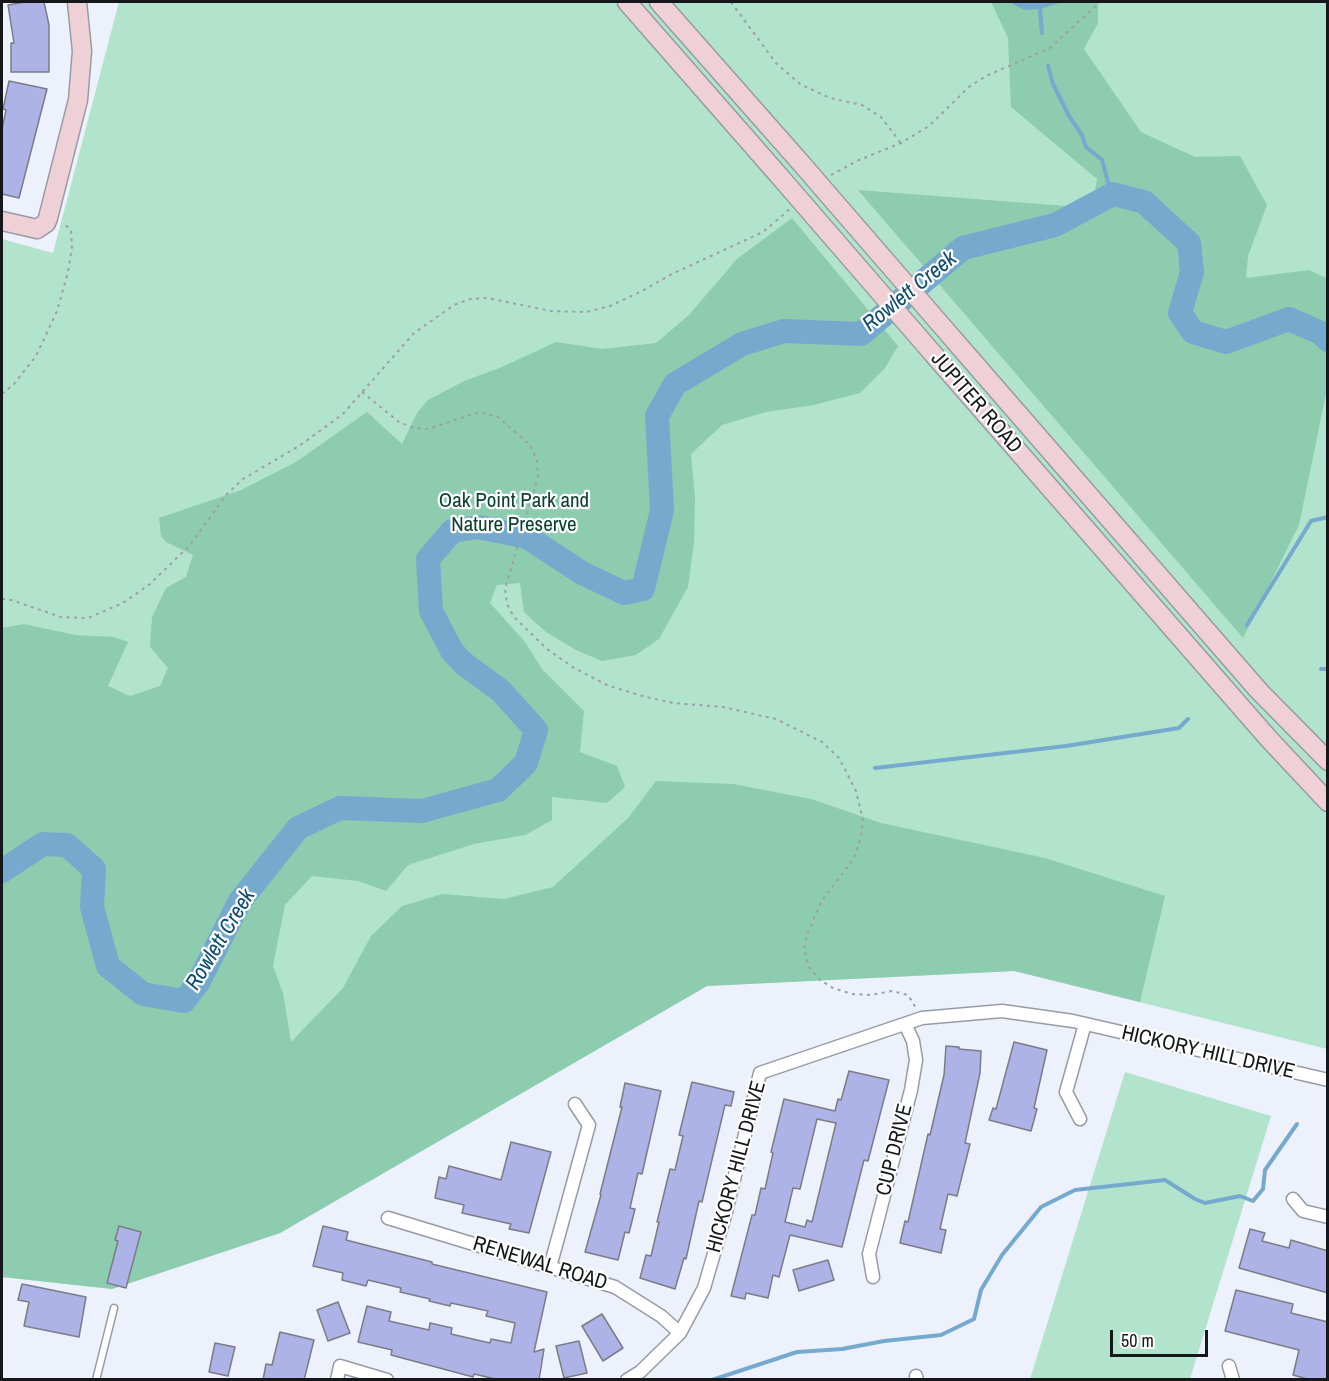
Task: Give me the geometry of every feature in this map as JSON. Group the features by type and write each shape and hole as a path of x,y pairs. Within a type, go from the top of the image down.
{"main road":[{"path":"2,221 33,230 45,223 78,100 82,51 77,2"},
{"name":"JUPITER ROAD","path":"627,2 1268,738 1328,802"},
{"name":"JUPITER ROAD","path":"659,2 1258,691 1328,761"}],"street":[{"name":"HICKORY HILL DRIVE","path":"627,1380 640,1372 680,1333 704,1288 726,1212 760,1073 922,1018 1002,1011 1085,1024 1328,1080"},
{"name":"CUP DRIVE","path":"873,1277 869,1254 911,1090 916,1060 913,1041 905,1024"},
{"path":"1080,1119 1066,1092 1085,1024"},
{"path":"550,1267 590,1125 575,1104"},
{"path":"1293,1199 1303,1211 1328,1217"},
{"name":"RENEWAL ROAD","path":"388,1218 615,1287 661,1316 680,1333"},
{"path":"337,1380 340,1366 387,1380"},
{"path":"1229,1366 1233,1380"}],"lane":[{"path":"96,1380 114,1308"}],"path":[{"path":"730,2 776,63 801,84 830,98 862,105 881,117 901,142"},
{"path":"832,175 929,126 970,86 988,75 1050,48 1100,2"},
{"path":"2,599 12,600 61,616 88,618 123,603 150,584 190,545 226,495 243,479 299,446 343,414 414,333 454,305 470,299 487,298 551,311 586,312 610,306 672,274 763,232 797,203"},
{"path":"2,394 14,384 36,356 57,310 68,272 72,247 71,230 66,224 45,223"},
{"path":"362,392 399,422 414,428 428,429 479,412 498,417 530,445 537,461 538,476 505,590 507,604 513,617 547,649 573,668 609,686 646,698 673,703 723,707 776,719 822,742 839,758 855,790 862,820 861,837 854,858 821,902 807,935 804,950 809,967 820,980 833,988 852,994 871,995 892,991 908,995 922,1018"}],"green space":[{"name":"Oak Point Park and Nature Preserve","path":"119,2 1327,2 1327,1049 1015,971 707,986 280,1233 112,1289 2,1277 2,239 53,253"},
{"path":"991,2 1098,2 1098,23 1084,49 1141,132 1195,157 1240,156 1267,205 1248,256 1246,278 1309,270 1328,279 1327,389 1299,525 1243,638 858,190 1092,208 1097,179 1011,107 1008,38"},
{"path":"792,218 898,346 885,368 860,393 814,405 766,412 722,425 691,454 695,498 694,542 688,587 659,639 636,655 602,661 576,650 546,632 524,612 520,583 497,585 490,603 525,642 542,669 584,711 580,752 617,766 625,787 607,803 552,797 552,820 525,835 474,844 408,865 386,891 358,881 312,876 285,905 273,966 283,993 291,1042 343,988 371,936 402,906 442,894 504,899 553,887 628,818 656,781 733,784 811,799 881,823 1045,858 1165,896 1140,1002 1014,971 707,986 280,1233 112,1289 2,1277 2,628 24,624 75,635 114,637 128,642 108,686 130,696 160,686 168,668 150,647 152,617 166,588 186,577 193,555 166,542 161,536 159,518 241,490 296,462 367,412 402,444 417,413 428,400 464,381 502,367 556,342 602,349 656,343 689,315 737,259"},
{"path":"1125,1072 1271,1116 1190,1379 1030,1379"}],"water":[{"path":"1011,2 1063,2 1040,9 1025,10"}],"building":[{"path":"44,2 49,25 49,72 11,72 11,43 14,43 8,5"},
{"path":"9,81 47,89 19,198 2,194 2,129 6,110 3,109"},
{"path":"1014,1042 1047,1050 1031,1131 989,1120 993,1108 996,1109"},
{"path":"946,1046 981,1051 980,1073 965,1143 970,1144 957,1196 948,1194 940,1229 946,1230 941,1253 900,1243 905,1221 908,1222 928,1134 930,1135 944,1075"},
{"path":"849,1071 889,1080 868,1161 864,1160 842,1247 790,1235 779,1277 773,1275 768,1298 746,1293 745,1299 731,1296 752,1215 755,1215 761,1188 765,1189 784,1099 835,1111 838,1099 841,1100","holes":["817,1119 836,1123 812,1222 807,1220 805,1227 785,1222 793,1188 800,1189"]},
{"path":"692,1082 734,1092 731,1106 725,1105 702,1202 699,1201 686,1259 684,1258 675,1289 640,1278 646,1255 651,1256 670,1169 675,1170 683,1136 679,1135"},
{"path":"625,1083 661,1091 642,1174 638,1173 630,1208 635,1209 629,1233 625,1232 618,1260 585,1252 622,1107 620,1107"},
{"path":"511,1142 551,1152 529,1233 509,1229 511,1224 462,1213 464,1205 435,1198 439,1177 446,1179 449,1166 501,1180"},
{"path":"119,1226 141,1232 126,1288 107,1283 118,1241 115,1240"},
{"path":"323,1226 348,1232 346,1240 547,1292 534,1352 544,1349 539,1380 500,1380 474,1374 473,1377 391,1355 392,1350 358,1342 367,1306 391,1312 389,1321 429,1330 430,1323 452,1328 451,1334 490,1343 491,1339 511,1343 515,1323 486,1316 488,1311 429,1301 430,1299 400,1292 401,1288 368,1280 366,1286 342,1280 343,1273 313,1266"},
{"path":"1250,1229 1265,1233 1262,1241 1289,1248 1291,1240 1328,1251 1328,1293 1239,1268"},
{"path":"828,1260 834,1280 799,1291 793,1270"},
{"path":"22,1284 86,1297 79,1337 24,1326 29,1302 18,1300"},
{"path":"1236,1290 1293,1304 1291,1313 1328,1322 1326,1380 1311,1380 1293,1375 1299,1350 1225,1331"},
{"path":"338,1302 350,1333 328,1341 317,1310"},
{"path":"602,1314 623,1348 603,1361 582,1326"},
{"path":"280,1332 314,1340 304,1380 263,1380 266,1364 272,1365"},
{"path":"579,1341 587,1373 564,1378 556,1346"},
{"path":"215,1343 235,1347 228,1376 209,1372"}],"waterway":[{"path":"1035,2 1040,9 1042,33"},
{"path":"1048,66 1053,84 1069,116 1082,135 1086,147 1102,160 1113,194"},
{"name":"Rowlett Creek","path":"2,871 43,844 67,845 94,869 92,907 108,966 143,994 184,1001 198,983 240,901 298,828 340,808 422,811 498,790 526,763 536,730 501,691 463,663 452,651 431,611 428,559 452,531 478,527 527,537 582,573 624,593 643,589 662,510 657,416 675,384 742,344 784,331 861,334 963,248 1055,225 1113,194 1144,202 1189,243 1192,272 1180,313 1193,332 1226,342 1289,319 1321,333 1328,340"},
{"path":"1247,625 1311,521 1328,517"},
{"path":"1321,669 1328,669"},
{"path":"875,768 1066,746 1179,728 1188,719"},
{"path":"712,1380 797,1352 842,1349 884,1341 941,1335 974,1319 981,1290 1002,1255 1041,1207 1075,1190 1165,1180 1205,1203 1240,1196 1253,1201 1263,1189 1265,1170 1297,1124"}]}
